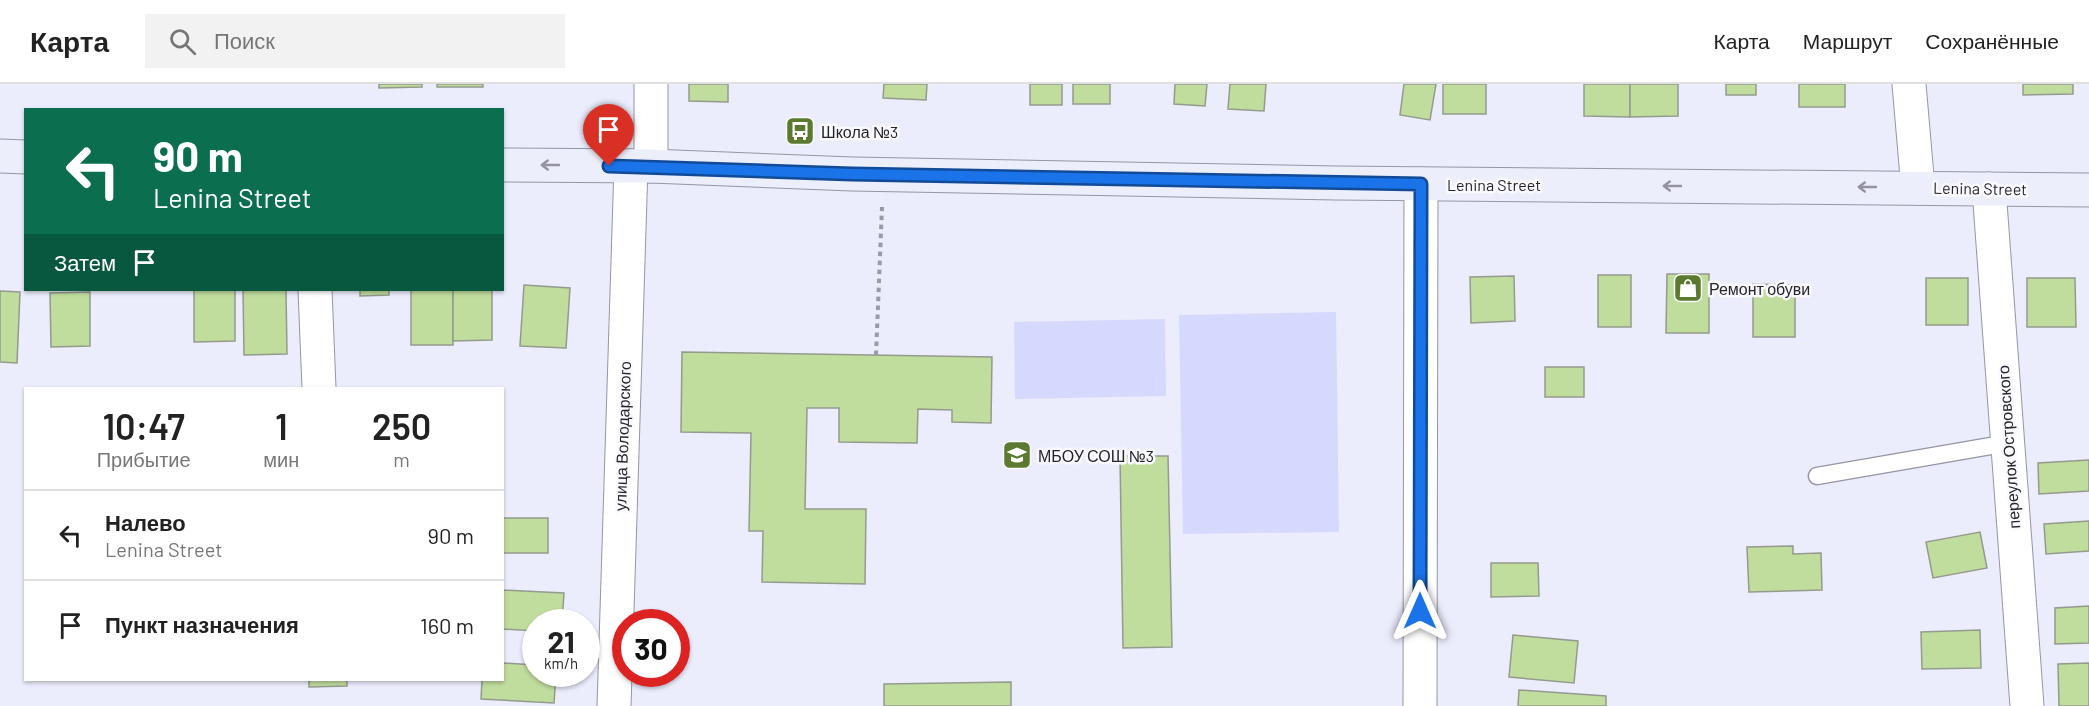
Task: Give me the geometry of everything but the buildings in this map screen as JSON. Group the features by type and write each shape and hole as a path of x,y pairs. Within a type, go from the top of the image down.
{"main road":[{"path":"0,156 24,157"},
{"name":"Lenina Street","path":"504,165 641,166 883,174 1421,184 2089,190"}],"street":[{"name":"улица Володарского","path":"614,706 641,166 651,84"},
{"path":"1909,84 1918,188"},
{"path":"1420,706 1421,184"},
{"name":"переулок Островского","path":"1989,189 2027,706"},
{"path":"315,291 319,387"}],"lane":[{"path":"1817,476 2008,443"}],"path":[{"path":"876,355 883,174"}],"shaded area":[{"path":"1336,312 1339,532 1183,534 1179,315"},
{"path":"1165,319 1166,396 1015,399 1014,322"}],"place":[{"name":"Школа №3","path":"800,131"},
{"name":"Ремонт обуви","path":"1688,288"},
{"name":"МБОУ СОШ №3","path":"1017,455"}],"route":[{"path":"609,166 852,174 1421,184 1420,611"}]}
